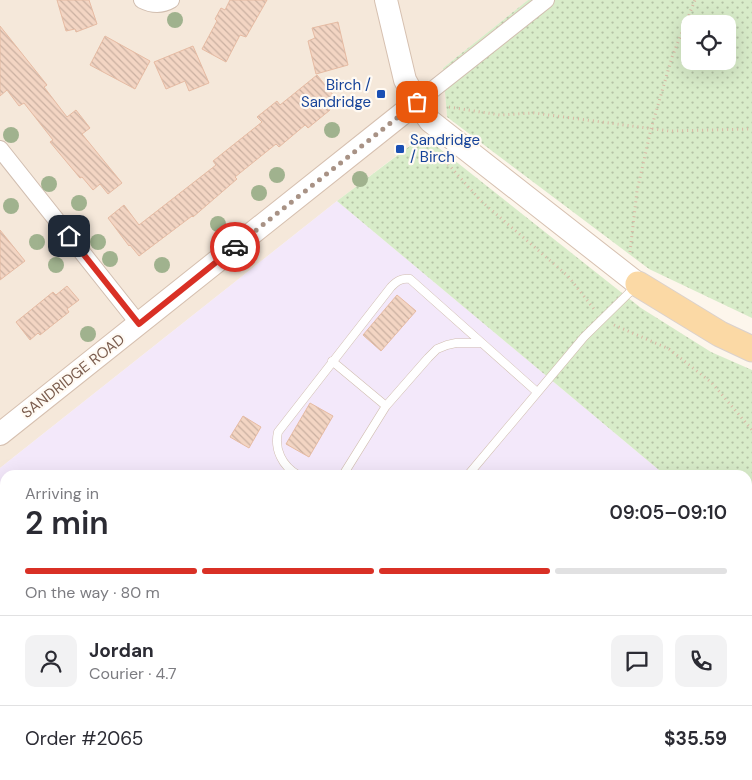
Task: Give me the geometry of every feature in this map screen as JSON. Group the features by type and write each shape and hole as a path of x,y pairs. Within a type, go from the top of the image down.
{"main road":[{"path":"632,279 720,334 752,349"}],"street":[{"path":"142,0 148,4 157,5 171,0"},
{"path":"386,0 405,80 430,121 632,279"},
{"name":"SANDRIDGE ROAD","path":"0,434 546,0"},
{"path":"0,149 139,324"}],"lane":[{"path":"293,470 283,461 277,450 278,432 391,287 397,281 404,278 410,279 537,392"},
{"path":"472,470 584,337 602,319 632,279"},
{"path":"346,470 386,406 438,349 456,343 481,343"},
{"path":"332,361 386,406"}],"path":[{"path":"632,279 637,191 651,128 672,57 695,0"},
{"path":"449,107 500,115 534,113 669,131 752,129"},
{"path":"443,158 482,201 568,276 602,319 669,349 712,383 752,430"}],"shaded area":[{"path":"0,0 528,0 443,68 447,117 337,201 0,468"},
{"path":"337,201 659,470 0,470 0,468"}],"green space":[{"path":"528,0 752,0 752,318 649,269 447,117 443,68"},
{"path":"415,142 435,145 641,308 711,352 752,370 752,470 659,470 337,201"}],"building":[{"path":"57,0 89,0 97,24 76,32 75,29 66,31"},
{"path":"230,0 267,0 246,37 240,35 226,62 202,49 217,21 215,19 221,8 225,10"},
{"path":"338,22 348,65 316,74 308,41 315,38 312,28"},
{"path":"0,26 47,85 44,87 67,117 76,110 90,128 82,134 122,183 108,194 100,184 93,190 82,177 80,178 50,142 53,140 24,103 19,106 7,90 0,96"},
{"path":"105,36 150,61 135,89 90,65"},
{"path":"193,46 209,83 189,91 185,81 166,89 154,62"},
{"path":"317,75 338,101 329,108 330,110 308,128 305,125 279,147 276,144 235,177 237,179 193,217 139,256 129,246 108,218 124,205 139,225 216,165 213,161 262,122 257,117 277,101 280,105"},
{"path":"0,230 25,261 0,280"},
{"path":"67,286 79,300 67,309 69,312 40,335 38,333 30,340 16,322 53,292 56,295"},
{"path":"397,295 416,311 381,351 363,335"},
{"path":"310,403 333,416 309,457 286,444"},
{"path":"243,416 261,427 249,448 230,437"}],"way so far":[{"path":"235,247 417,102"}],"place":[{"name":"Birch / Sandridge","path":"381,94"},
{"name":"Sandridge / Birch","path":"400,149"}],"route":[{"path":"69,236 139,324 235,247"}]}
